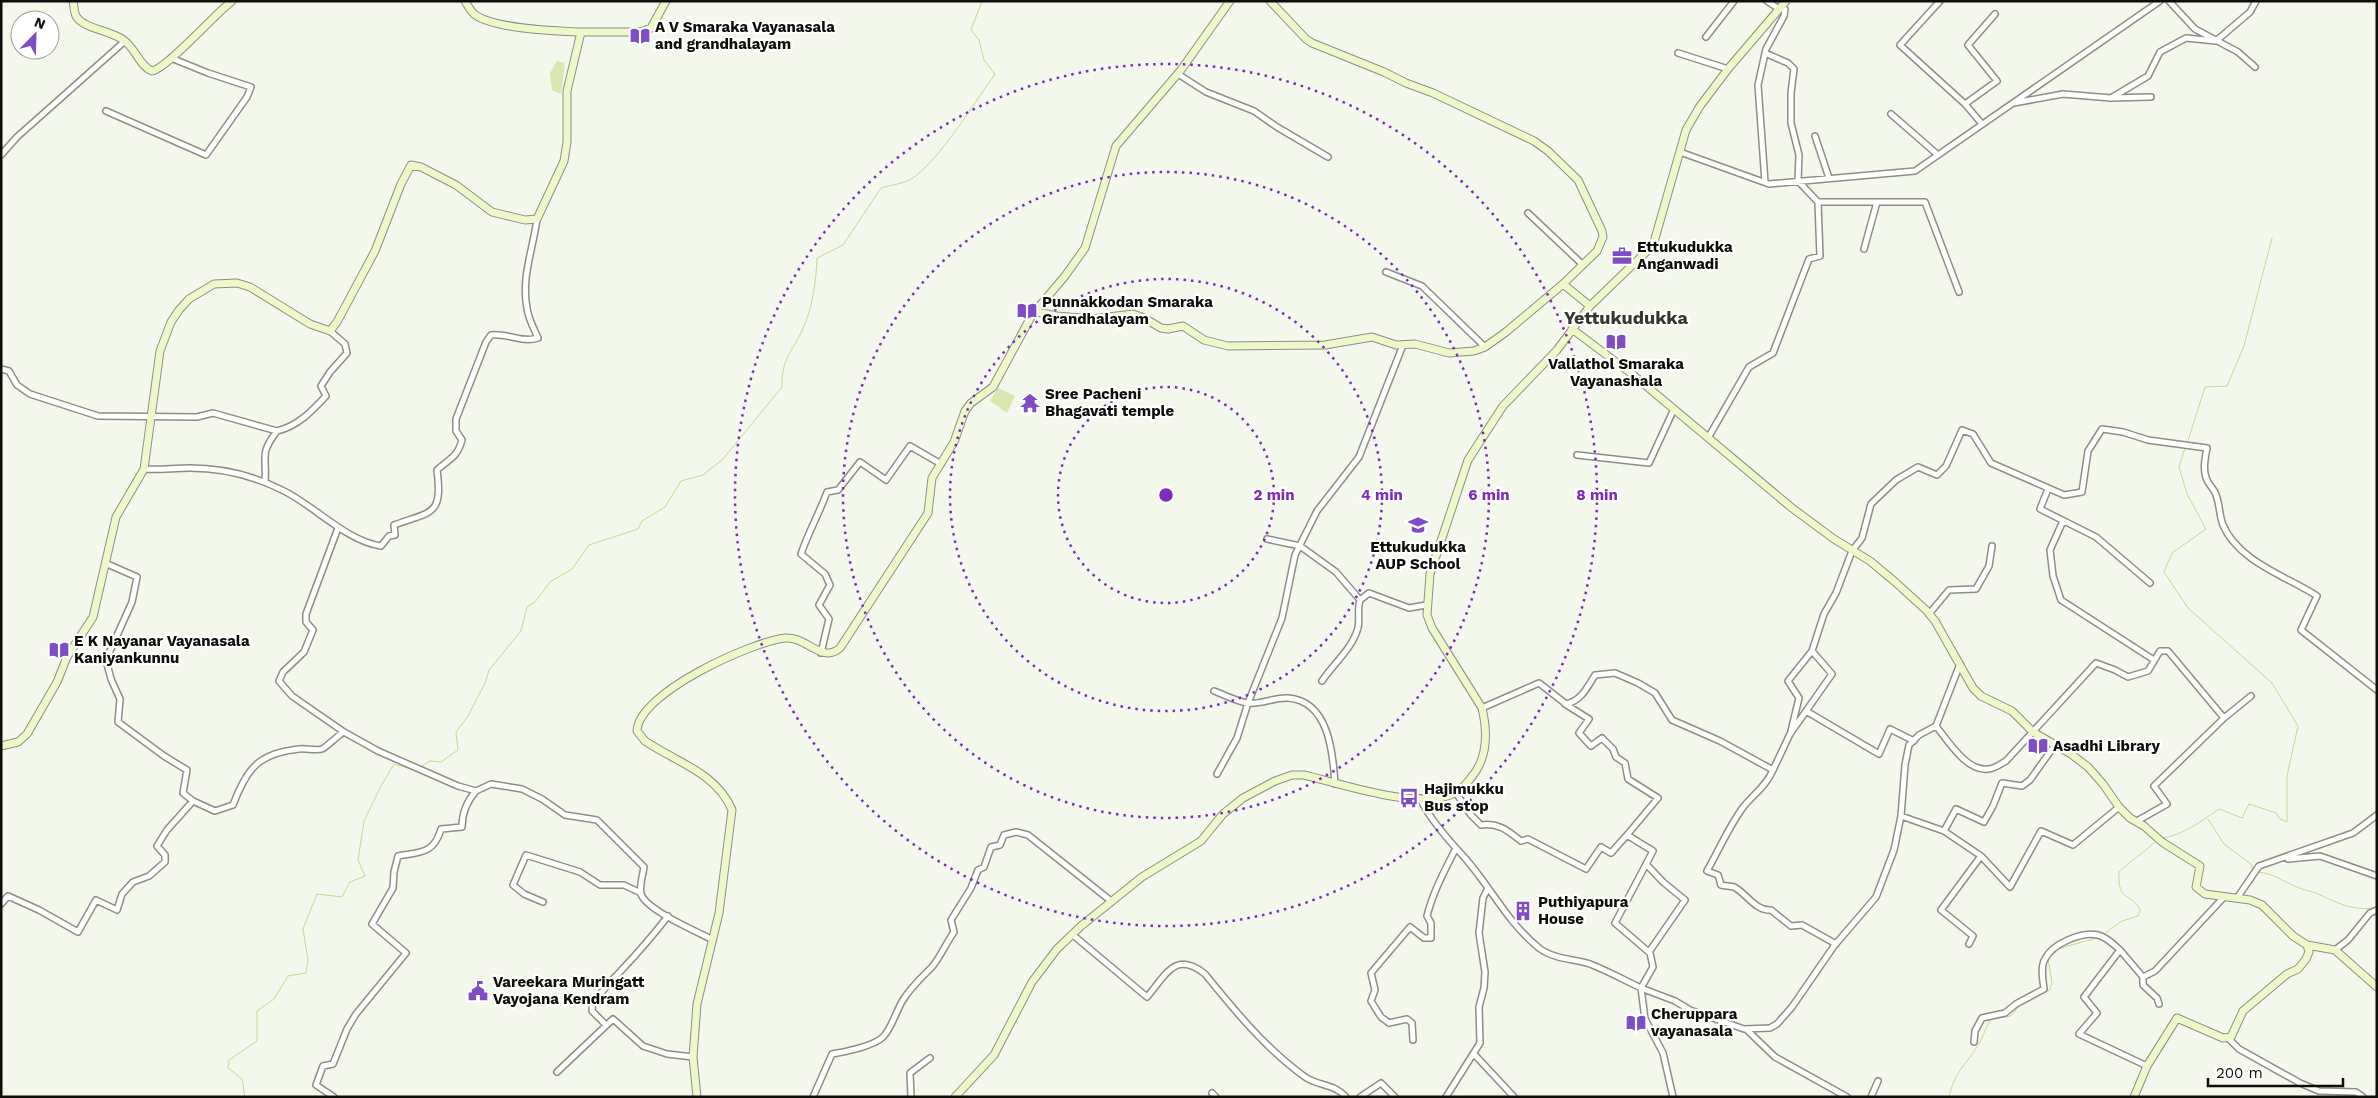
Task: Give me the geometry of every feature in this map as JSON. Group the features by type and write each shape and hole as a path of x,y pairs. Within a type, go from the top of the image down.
{"main road":[{"path":"73,1 75,15 83,23 110,32 125,41 148,70 158,69 232,1"},
{"path":"465,1 478,16 498,22 537,30 581,32 641,32 650,28 666,1"},
{"path":"697,1097 693,1057 696,1004 713,940 726,869 732,810 726,796 712,782 644,741 636,728 643,715 663,693 726,658 786,638 797,638 821,653 834,653 840,648 928,513 932,478 954,442 964,411 971,403 993,387 1025,328 1084,248 1116,146 1178,74 1212,30 1230,1"},
{"path":"1037,312 1092,319 1133,314 1144,318 1157,327 1168,329 1182,326 1204,340 1228,346 1325,345 1372,337 1396,345 1415,344 1450,352 1474,351 1486,347 1506,332 1563,284 1597,251 1603,237 1602,232 1578,180 1548,151 1534,141 1433,92 1406,83 1384,72 1312,43 1270,1"},
{"path":"955,1097 994,1056 1032,982 1057,950 1142,876 1201,841 1228,810 1261,787 1292,775 1304,775 1335,784 1388,795 1420,798 1444,797 1456,793 1463,787 1477,768 1484,751 1485,720 1482,708 1432,628 1427,615 1426,605 1430,574 1468,460 1502,406 1557,350 1590,306 1654,242 1686,130 1700,106 1728,69 1782,6"},
{"path":"1,746 22,739 57,682 68,657 94,617 116,517 144,469 160,351 171,322 189,299 214,284 227,282 250,287 310,324 330,330 337,322 374,251 401,184 411,165 421,167 456,185 492,212 525,220 537,219 564,162 567,142 567,91 581,32"},
{"path":"1563,284 1590,306"},
{"path":"1572,329 1674,409 1792,508 1852,551 1870,561 1929,614 1951,646 1973,688 1981,696 2012,711 2033,732 2088,767 2119,807 2162,842 2200,866 2196,888 2206,894 2250,900 2262,905 2293,936 2307,945 2335,950 2377,987"},
{"path":"2134,1097 2147,1066 2177,1018 2228,1038 2231,1037 2244,1011 2287,974 2298,969 2306,960 2309,952 2307,945"}],"street":[{"path":"1706,37 1734,1"},
{"path":"1765,182 1758,86 1765,53 1784,16 1785,9 1782,6 1767,1"},
{"path":"1940,1 1900,45 1965,104 1982,124"},
{"path":"1680,152 1765,182 1915,171 2160,1"},
{"path":"2168,1 2195,30 2238,52 2255,66"},
{"path":"2112,98 2148,76 2160,52 2186,38 2216,41 2250,12 2256,1"},
{"path":"1965,104 1997,81 1968,45 1995,14"},
{"path":"1,155 17,138 125,41"},
{"path":"1678,53 1728,69"},
{"path":"1708,438 1750,367 1772,353 1809,259 1820,256 1818,202 1798,181 1799,155 1791,122 1791,93 1794,69 1788,63 1765,53"},
{"path":"106,111 206,154 251,87 208,74 171,58"},
{"path":"1178,74 1206,92 1254,111 1328,157"},
{"path":"2011,104 2063,94 2112,98 2151,97"},
{"path":"1891,114 1938,155"},
{"path":"1815,136 1829,178"},
{"path":"1818,202 1925,202 1959,292"},
{"path":"1864,249 1877,202"},
{"path":"1528,213 1583,264"},
{"path":"144,469 191,468 249,476 307,503 338,528 381,546 389,536 395,534 394,525 428,514 437,506 439,500 438,470 454,458 460,446 462,440 456,431 456,419 486,342 491,335 500,334 527,341 538,338 527,310 526,290 527,264 537,219"},
{"path":"1386,272 1422,286 1486,347"},
{"path":"1,369 8,371 17,385 30,394 98,416 197,417 213,413 277,431 289,428 308,415 326,396 322,386 330,372 347,353 345,344 330,330"},
{"path":"1217,774 1238,738 1248,703 1282,618 1295,555 1317,511 1359,456 1403,345"},
{"path":"1577,455 1649,463 1674,409"},
{"path":"1790,734 1799,698 1788,681 1812,651 1824,614 1836,593 1852,551 1862,538 1871,504 1896,480 1918,467 1937,475 1946,466 1962,430 1973,434 1991,463 2064,496 2082,492 2088,451 2102,429 2123,432 2148,440 2207,448 2204,466 2206,480 2216,494 2218,509 2224,527 2236,544 2262,566 2269,571 2281,574 2317,596 2301,630 2377,690"},
{"path":"264,482 266,471 263,462 266,446 277,431"},
{"path":"821,653 829,619 819,605 830,585 825,574 801,554 806,537 815,523 827,492 838,490 860,462 886,480 910,446 941,464"},
{"path":"2048,489 2040,509 2096,537 2150,583"},
{"path":"2064,521 2050,550 2053,576 2061,600 2154,660"},
{"path":"338,528 306,614 306,622 313,630 304,652 283,672 279,681 292,696 344,732 378,752 458,786 476,791"},
{"path":"1267,539 1300,546 1336,572 1360,600"},
{"path":"1929,614 1948,590 1976,590 1989,566 1992,546"},
{"path":"106,563 137,577 132,602 106,660 111,679 120,699 118,722 164,756 187,770 184,793 193,802 215,810 232,805 239,788 252,768 269,754 300,749 322,749 344,732"},
{"path":"1322,681 1354,639 1359,625 1357,610 1360,600 1369,592 1409,608 1426,605"},
{"path":"1812,651 1832,674 1790,734 1770,779 1744,806 1733,822 1707,871 1718,875 1721,886 1734,887 1742,895 1766,910 1771,910 1791,926 1802,924 1836,944"},
{"path":"1936,726 1955,750 1975,768 1989,770 2006,761 2096,663 2128,677 2148,671 2160,651 2168,651 2224,718"},
{"path":"1420,798 1455,850 1465,859 1488,888 1512,924 1540,949 1559,957 1613,973 1642,988 1675,1001 1690,1010 1747,1030 1770,1028 1777,1024 1792,1007 1836,944 1876,897 1894,850 1901,816 1905,765 1909,745 1936,726 1960,664"},
{"path":"1558,699 1566,704 1572,703 1583,694 1595,676 1615,673 1656,693 1672,720 1720,741 1773,770"},
{"path":"1456,793 1481,825 1492,823 1521,841 1528,839 1586,869 1601,847 1611,853 1658,798 1628,779 1625,762 1616,758 1614,749 1602,738 1591,746 1579,733 1589,719 1558,699 1539,683 1482,708"},
{"path":"1214,691 1248,703 1289,698 1310,706 1323,722 1328,737 1333,753 1335,784"},
{"path":"2137,821 2167,804 2154,786 2224,718 2251,696"},
{"path":"1806,711 1878,754 1890,730 1914,741"},
{"path":"1944,831 1956,809 1984,822 2002,783 2022,786 2030,780 2055,745"},
{"path":"334,1097 316,1085 323,1066 333,1064 347,1029 356,1014 406,953 372,924 393,888 398,856 428,850 437,842 441,829 462,828 462,819 469,799 476,791 491,784 522,789 542,799 565,816 597,820 644,867 641,893"},
{"path":"1,904 8,896 39,910 78,932 96,900 117,910 122,894 133,882 149,876 164,862 165,855 157,846 167,830 193,802"},
{"path":"1901,816 1944,831 1981,856 2010,887 2041,831 2073,845 2119,807"},
{"path":"2237,898 2259,866 2353,833 2377,814"},
{"path":"812,1097 832,1054 852,1051 882,1039 904,999 919,979 932,966 954,932 952,920 971,888 978,870 984,867 991,847 1000,845 1004,836 1016,832 1028,835 1111,902"},
{"path":"1627,836 1653,851 1615,923 1649,952 1652,966 1642,988 1645,1019 1663,1053 1673,1097"},
{"path":"1413,1040 1412,1023 1408,1019 1389,1023 1381,1017 1371,1001 1375,990 1371,973 1410,927 1424,938 1431,938 1430,923 1427,916 1432,897 1438,888 1438,880 1455,850"},
{"path":"543,902 524,894 513,885 526,855 580,872 600,885 624,885 641,893 645,900 668,916 713,940"},
{"path":"1969,944 1973,936 1941,910 1981,856"},
{"path":"2279,860 2320,856 2377,876"},
{"path":"1646,864 1663,882 1685,900 1649,952"},
{"path":"1446,1097 1461,1076 1480,1043 1479,1007 1485,984 1485,972 1479,933 1483,898 1488,888"},
{"path":"2143,977 2155,971 2224,897"},
{"path":"2335,950 2348,940 2365,918 2376,910"},
{"path":"606,1026 592,1010 593,1000 604,992 615,976 633,960 668,916"},
{"path":"1074,935 1147,998 1172,967 1180,964 1193,964 1205,974 1268,1046 1307,1078 1339,1089 1346,1097"},
{"path":"1974,1042 1975,1030 1982,1018 2005,1013 2016,1004 2044,989 2044,960 2052,948 2066,940 2101,937 2120,950 2143,977 2143,985 2157,998 2159,1004"},
{"path":"2120,950 2084,997 2097,1013 2079,1034 2147,1066"},
{"path":"557,1072 613,1019 643,1046 667,1054 693,1057"},
{"path":"1747,1030 1775,1057 1847,1097"},
{"path":"2228,1038 2239,1049 2300,1083 2319,1091 2356,1092 2363,1097"},
{"path":"1474,1054 1514,1097"},
{"path":"912,1097 910,1072 930,1058"},
{"path":"1871,1097 1878,1081"},
{"path":"1360,1097 1381,1083 1394,1097"}],"green space":[{"path":"557,61 565,63 561,94 552,90 550,73"},
{"path":"998,388 1015,396 1007,413 990,401"}],"waterway":[{"path":"420,767 430,761 441,762 458,750 456,732 468,716 486,681 489,670 521,631 527,607 535,602 550,582 572,569 589,545 638,529 642,521 665,507 681,481 703,475 723,459 782,387 782,377 786,361 800,335 810,310 817,258 843,245 881,188 908,181 932,160 956,131 995,74 984,60 979,40 971,30 982,1"},
{"path":"2187,444 2205,387 2227,386 2244,346 2272,238"},
{"path":"2162,838 2185,831 2219,809 2242,818 2249,804 2276,813 2280,819 2287,822 2287,776 2298,726 2272,683 2188,608 2164,572 2172,553 2206,529 2187,494 2179,467 2185,448"},
{"path":"245,1097 242,1079 228,1068 229,1060 257,1041 257,1011 274,999 288,976 306,973 308,960 303,929 317,894 342,897 350,882 365,876 358,860 364,821 394,764 414,770"},
{"path":"2208,819 2224,844 2251,864 2254,872"},
{"path":"2104,934 2122,921 2138,916 2140,910 2137,904 2126,896 2120,888 2119,872 2156,841"},
{"path":"2258,872 2274,876 2299,888 2345,905 2367,909 2376,908"},
{"path":"2057,949 2101,937"},
{"path":"2028,1000 2050,990 2052,982 2048,959"},
{"path":"1949,1097 1957,1075 1979,1044 1991,1019 2011,1016 2020,1005"}],"place":[{"name":"A V Smaraka Vayanasala and grandhalayam","path":"640,36"},
{"name":"Ettukudukka Anganwadi","path":"1622,256"},
{"name":"Punnakkodan Smaraka Grandhalayam","path":"1027,311"},
{"name":"Vallathol Smaraka Vayanashala","path":"1616,342"},
{"name":"Sree Pacheni Bhagavati temple","path":"1030,403"},
{"name":"Ettukudukka AUP School","path":"1418,525"},
{"name":"E K Nayanar Vayanasala Kaniyankunnu","path":"59,650"},
{"name":"Asadhi Library","path":"2038,746"},
{"name":"Hajimukku Bus stop","path":"1409,798"},
{"name":"Puthiyapura House","path":"1523,911"},
{"name":"Vareekara Muringatt Vayojana Kendram","path":"478,991"},
{"name":"Cheruppara vayanasala","path":"1636,1023"}],"district":[{"name":"Yettukudukka","path":"1626,317"}]}
